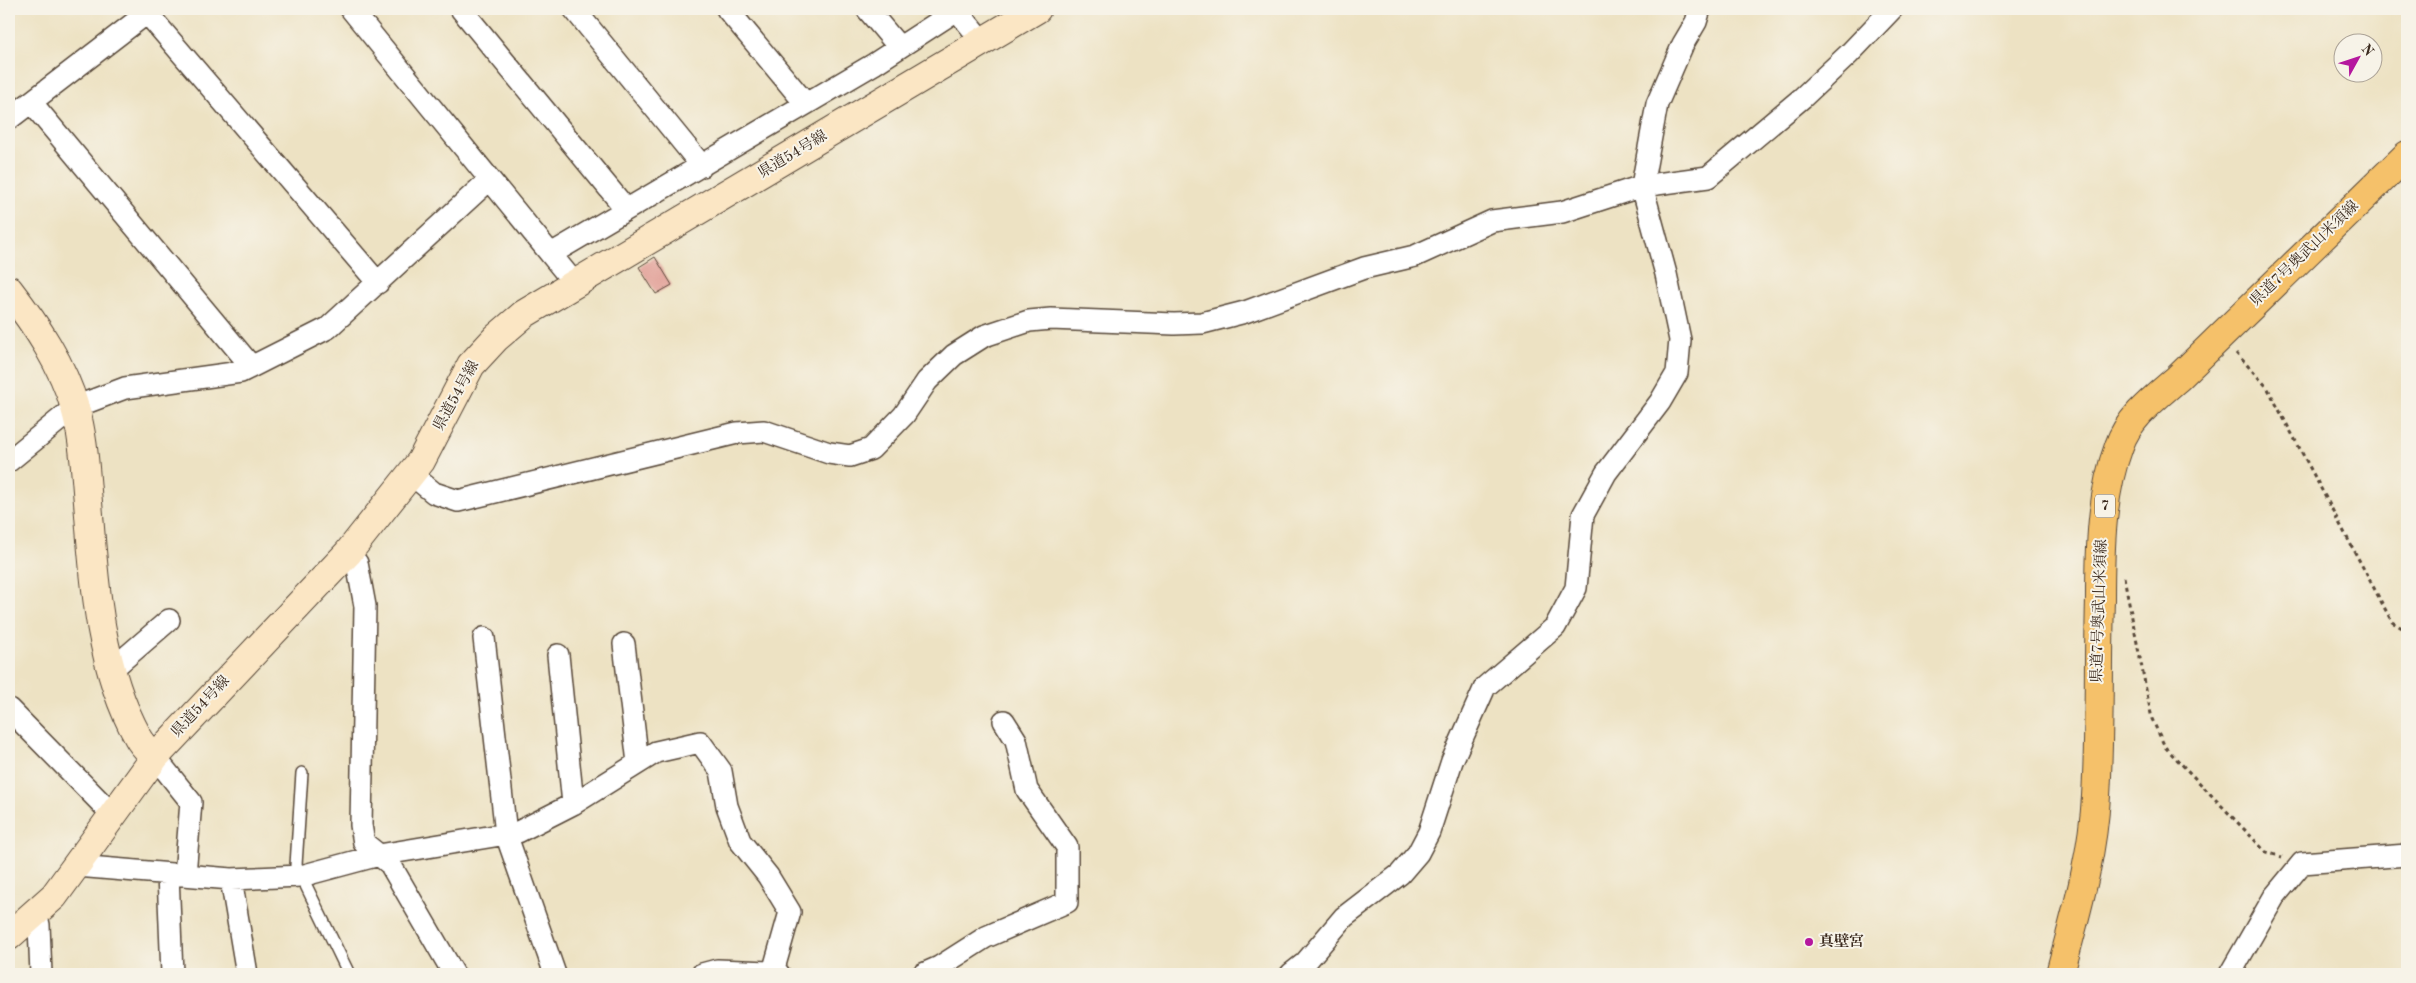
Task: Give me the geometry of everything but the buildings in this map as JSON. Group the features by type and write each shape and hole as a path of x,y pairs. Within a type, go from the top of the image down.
{"main road":[{"name":"県道54号線","path":"9,936 54,896 155,757 348,553 412,475 470,365 496,338 524,314 1037,9"},
{"name":"県道7号奥武山米須線","path":"2060,974 2090,844 2096,797 2100,548 2107,489 2119,445 2128,428 2145,406 2178,378 2407,155"},
{"path":"9,290 30,318 57,364 75,408 83,448 92,560 110,671 138,738 155,757"}],"street":[{"path":"351,9 575,284"},
{"path":"461,9 626,209"},
{"path":"574,9 702,166"},
{"path":"727,9 805,103"},
{"path":"867,9 899,47"},
{"path":"1291,974 1305,963 1344,917 1400,874 1418,853 1430,832 1455,752 1485,687 1555,627 1576,588 1583,515 1606,473 1660,402 1677,373 1680,340 1666,274 1642,186 1657,104 1683,44 1696,22 1700,9"},
{"path":"412,475 434,493 458,501 737,433 764,431 829,453 850,456 871,449 904,415 927,382 954,355 984,336 1029,321 1051,318 1174,324 1202,323 1245,312 1364,268 1415,256 1492,221 1562,212 1642,186 1708,177 1802,98 1849,54 1892,9"},
{"path":"551,254 874,64 956,10 982,41"},
{"path":"9,119 145,11 378,283"},
{"path":"31,102 251,366"},
{"path":"9,461 75,408 125,388 241,372 328,328 489,180"},
{"path":"348,553 357,563 366,606 361,826 364,843 390,864 454,974"},
{"path":"110,671 169,620"},
{"path":"484,638 506,834 555,974"},
{"path":"624,644 638,763"},
{"path":"558,654 573,804"},
{"path":"9,709 113,815"},
{"path":"923,974 939,967 986,937 1067,902 1067,847 1057,830 1035,804 1027,790 1016,740 1004,721"},
{"path":"77,866 230,879 301,876 379,855 518,832 573,804 656,752 700,742 721,771 727,806 740,841 768,876 790,912 769,973 716,970 702,974"},
{"path":"155,757 191,802 176,874 172,974"},
{"path":"2230,974 2274,897 2302,864 2407,855"},
{"path":"230,879 247,974"},
{"path":"36,913 39,925 41,974"}],"lane":[{"path":"302,773 296,865 349,974"}],"path":[{"path":"2221,336 2267,387 2392,622 2407,631"},
{"path":"2100,548 2113,557 2124,576 2152,719 2165,747 2266,852 2302,864"}],"place":[{"name":"真壁宮","path":"1809,942"}]}
